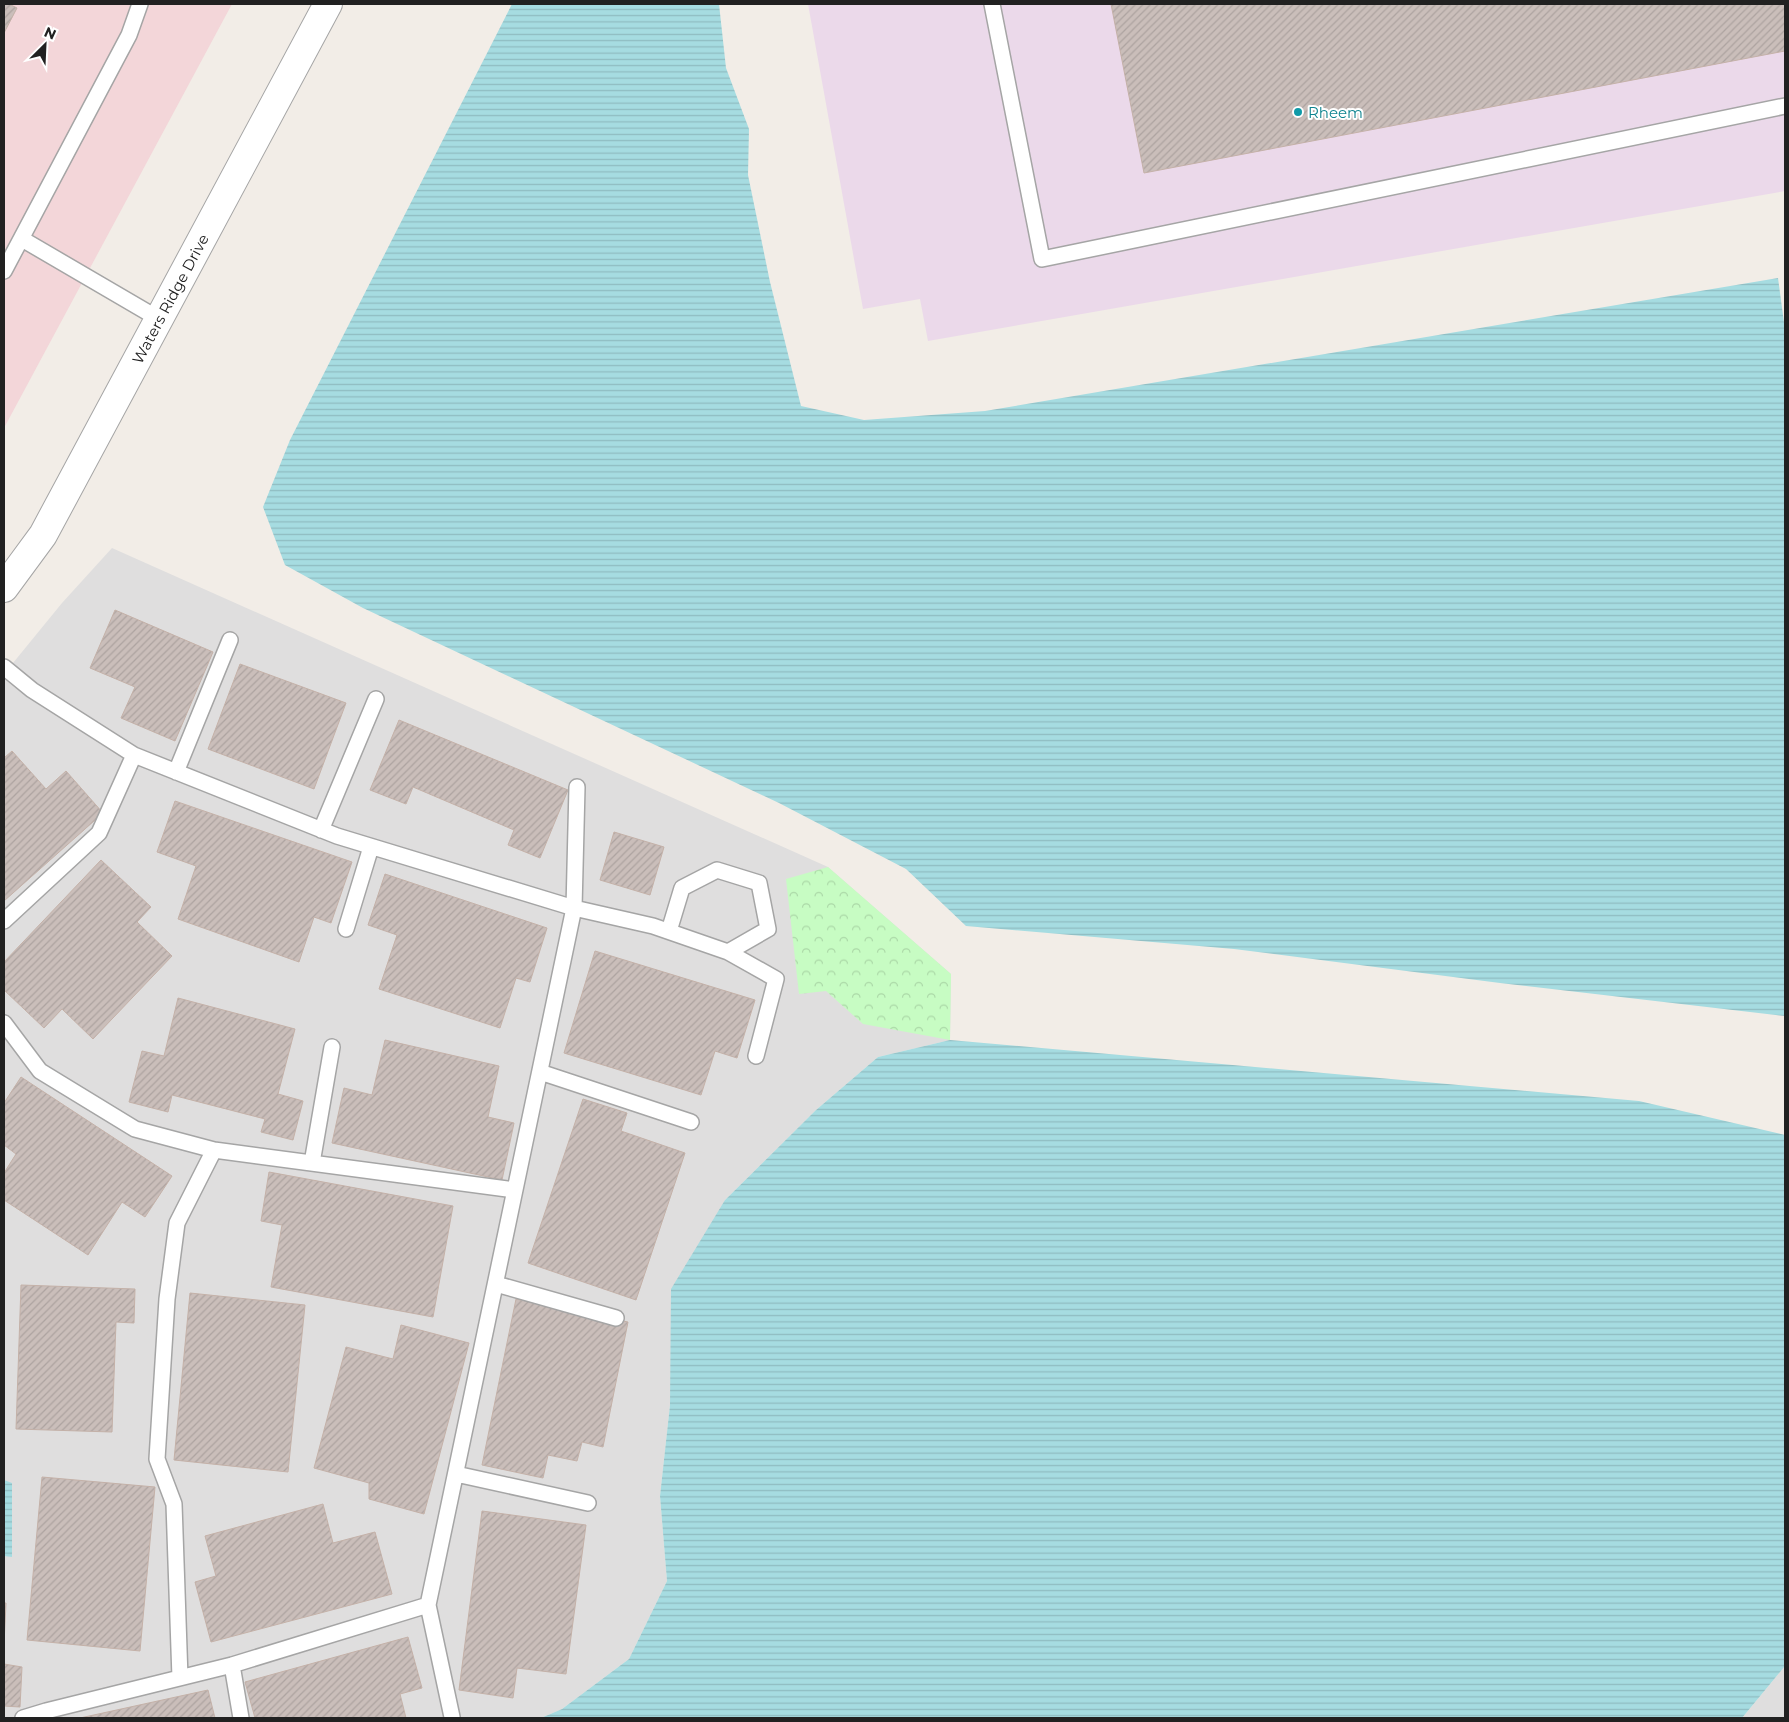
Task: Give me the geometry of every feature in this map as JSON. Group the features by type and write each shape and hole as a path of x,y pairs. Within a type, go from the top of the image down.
{"street":[{"name":"Waters Ridge Drive","path":"4,588 43,535 328,4"}],"lane":[{"path":"4,272 128,35 140,4"},
{"path":"992,4 1042,259 1785,106"},
{"path":"22,239 159,319"},
{"path":"176,772 230,640"},
{"path":"4,667 32,690 134,755 321,830 371,847 574,908 653,926 728,952 776,979 756,1056"},
{"path":"321,830 376,699"},
{"path":"4,921 99,833 134,755"},
{"path":"452,1717 428,1605 574,908 577,787"},
{"path":"346,929 371,847"},
{"path":"669,931 682,888 717,870 759,883 768,929 728,952"},
{"path":"4,1023 40,1071 135,1129 214,1150 515,1190"},
{"path":"312,1163 332,1047"},
{"path":"540,1072 691,1122"},
{"path":"180,1678 174,1504 157,1459 166,1299 177,1223 214,1150"},
{"path":"496,1284 616,1318"},
{"path":"456,1474 588,1503"},
{"path":"28,1717 232,1665 428,1605"},
{"path":"232,1665 241,1718"}],"shaded area":[{"path":"4,4 232,4 4,428"},
{"path":"808,4 1785,4 1785,191 928,341 920,299 863,309"},
{"path":"112,548 828,867 951,974 950,1040 878,1057 816,1110 725,1200 670,1405 660,1496 667,1581 629,1659 562,1709 541,1718 4,1718 4,674 62,603"},
{"path":"1785,1666 1785,1718 1742,1718"}],"green space":[{"path":"828,867 951,974 950,1040 863,1024 826,991 799,994 786,879"}],"water":[{"path":"512,4 719,4 726,68 749,129 748,175 770,282 801,406 864,420 985,411 1778,278 1785,330 1785,1016 1500,983 1234,949 966,926 906,869 779,803 363,608 285,565 263,507 290,440"},
{"path":"950,1040 1639,1101 1785,1135 1785,1666 1742,1718 541,1718 562,1709 629,1659 667,1581 660,1496 670,1405 671,1289 725,1200 816,1110 878,1057"},
{"path":"4,1480 12,1483 12,1557 4,1556"}],"building":[{"path":"4,4 17,8 4,33"},
{"name":"Rheem","path":"1111,4 1785,4 1785,51 1144,173"},
{"path":"115,610 213,652 175,741 121,718 135,687 90,668"},
{"path":"240,664 346,703 314,789 208,749"},
{"path":"399,720 568,790 540,858 508,845 514,830 413,787 406,804 370,790"},
{"path":"12,751 46,789 66,771 103,813 4,901 4,758"},
{"path":"175,801 352,862 331,923 314,917 299,962 178,919 196,866 157,852"},
{"path":"614,832 664,847 650,895 600,880"},
{"path":"101,860 151,907 137,922 172,956 93,1039 62,1009 44,1028 4,990 4,962"},
{"path":"385,874 547,928 530,982 516,978 500,1028 379,989 397,935 368,925"},
{"path":"595,951 755,1000 737,1058 715,1051 701,1095 564,1053"},
{"path":"178,998 295,1029 278,1094 303,1101 293,1140 261,1132 265,1119 172,1095 168,1112 129,1102 142,1051 164,1056"},
{"path":"385,1040 499,1066 488,1117 514,1123 502,1180 332,1143 344,1088 372,1095"},
{"path":"21,1077 172,1176 145,1217 122,1202 88,1255 4,1200 4,1173 16,1154 4,1145 4,1103"},
{"path":"583,1099 627,1113 621,1131 685,1153 636,1300 528,1263"},
{"path":"269,1172 453,1206 433,1317 271,1287 282,1225 261,1221"},
{"path":"21,1285 135,1289 134,1323 116,1322 112,1432 16,1429"},
{"path":"190,1293 305,1305 288,1472 174,1460"},
{"path":"516,1299 628,1322 603,1447 582,1442 577,1461 548,1455 543,1478 482,1465"},
{"path":"401,1325 469,1343 424,1514 369,1499 369,1483 314,1468 346,1347 393,1359"},
{"path":"42,1477 155,1487 140,1651 27,1640"},
{"path":"323,1504 333,1543 375,1532 392,1594 211,1642 195,1582 216,1576 205,1536"},
{"path":"482,1511 586,1525 566,1674 517,1668 513,1698 459,1690"},
{"path":"4,1603 6,1603 4,1644"},
{"path":"408,1637 422,1688 400,1694 406,1718 255,1718 245,1682"},
{"path":"4,1664 22,1667 20,1707 4,1706"},
{"path":"208,1690 215,1718 80,1718"}],"place":[{"name":"Rheem","path":"1298,112"}]}
